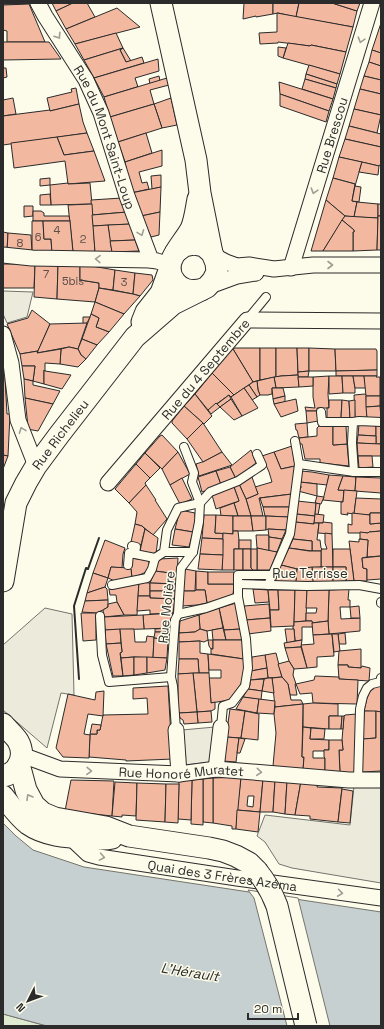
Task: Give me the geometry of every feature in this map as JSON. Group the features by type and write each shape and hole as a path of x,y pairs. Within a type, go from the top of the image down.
{"main road":[{"path":"161,3 196,160 200,193 217,272 213,280 204,288 190,291 180,287 173,279 167,261 184,246 194,244 204,246 212,254"},
{"name":"Rue Richelieu","path":"135,337 146,312 161,293 167,261 191,228 200,193"},
{"name":"Rue Richelieu","path":"3,581 6,549 16,503 36,466 135,337 174,304 204,288"},
{"path":"3,724 17,740 20,746 20,759 26,790 34,805 43,814 55,818 106,827 128,836 223,851 236,856 253,867 266,882 277,906 306,1026"},
{"path":"3,776 6,776 14,771 20,759"},
{"path":"3,796 18,814 29,824 41,831 70,837 106,839 128,836"}],"street":[{"name":"Rue du Mont Saint-Loup","path":"38,3 86,80 101,113 127,196 167,261"},
{"name":"Rue Brescou","path":"291,268 374,8"},
{"path":"212,254 237,266 249,265 274,269"},
{"path":"3,255 32,258 167,261"},
{"path":"204,288 237,276 274,269 312,265 381,266"},
{"name":"Rue du 4 Septembre","path":"108,483 247,320 381,321"},
{"path":"3,334 7,364 18,420 36,466"},
{"path":"216,769 221,727"},
{"path":"176,730 179,774"},
{"name":"Rue Honoré Muratet","path":"20,759 60,769 179,774 216,769 350,780 381,780"},
{"name":"Quai des 3 Frères Azéma","path":"70,837 88,854 99,857 381,898"}],"lane":[{"path":"247,320 266,297"},
{"path":"321,412 322,422 381,422"},
{"path":"353,422 352,443 354,472"},
{"path":"268,585 290,534 299,464 295,441"},
{"name":"Rue Molière","path":"176,730 171,677 175,620 178,614 182,568 193,552 199,522 200,503 192,482 194,473 184,447"},
{"path":"164,552 167,530 178,508 200,503 210,492 238,481 262,465 257,454"},
{"path":"299,464 354,472 381,472"},
{"path":"128,565 129,553 133,550 155,558"},
{"path":"112,585 146,578 152,569 155,558 164,552 193,552"},
{"path":"221,727 224,706 232,703 245,686 248,668 246,639 238,597 238,575 272,575"},
{"name":"Rue Terrisse","path":"238,584 307,586 359,585 381,589"},
{"path":"178,614 206,608 238,597"},
{"path":"100,616 102,655 109,682 171,677"},
{"path":"350,780 363,696 367,688 372,684 381,681"}],"green space":[{"path":"3,1014 47,1026 3,1026"}],"shaded area":[{"path":"3,291 33,292 27,317 7,323 3,314"},
{"path":"45,608 72,614 74,695 61,693 47,748 3,710 3,645"},
{"path":"215,727 212,762 184,765 182,730"},
{"path":"381,785 381,883 292,868 279,864 265,842 257,836 265,815 350,825 354,786"}],"water":[{"name":"L'Hérault","path":"3,823 33,850 84,867 381,912 381,1026 47,1026 3,1014"}],"pier":[{"path":"248,890 298,898 330,1026 287,1026 254,898"}],"building":[{"path":"3,3 29,3 29,4 3,5"},
{"path":"52,3 73,3 56,11"},
{"path":"73,3 87,3 95,17 66,29 56,11"},
{"path":"244,3 273,3 273,14 243,19"},
{"path":"273,3 299,3 296,17 278,13 273,14"},
{"path":"299,3 332,3 357,11 353,27 296,17"},
{"path":"332,3 360,3 357,11"},
{"path":"29,4 45,42 7,42 7,31 3,30 3,5"},
{"path":"117,8 140,27 75,44 66,29"},
{"path":"277,13 353,27 346,52 311,45 278,42 260,44 259,33 277,32"},
{"path":"381,23 381,53 372,50"},
{"path":"116,33 123,48 84,60 75,44"},
{"path":"3,42 49,42 61,59 3,60"},
{"path":"288,43 311,45 346,52 340,74 283,58"},
{"path":"278,47 286,48 283,58 278,56"},
{"path":"123,48 131,61 126,62 120,50"},
{"path":"123,48 120,50 126,62 142,57 144,63 94,78 84,60"},
{"path":"372,50 381,53 381,66 369,62"},
{"path":"158,59 159,71 135,78 138,87 104,97 94,78"},
{"path":"369,62 381,66 381,80 364,76"},
{"path":"309,65 340,74 337,84 306,74"},
{"path":"3,68 6,68 7,77 3,78"},
{"path":"306,74 337,84 336,88 305,79"},
{"path":"159,76 160,81 150,84 149,79"},
{"path":"364,76 381,80 381,94 360,89"},
{"path":"167,78 169,85 150,90 154,104 110,117 104,97"},
{"path":"305,79 336,88 333,99 302,89"},
{"path":"279,82 333,99 329,111 280,94"},
{"path":"76,88 79,104 50,111 47,98 72,92 71,89"},
{"path":"360,89 381,94 381,115 354,109"},
{"path":"280,94 329,111 326,122 280,106"},
{"path":"13,98 16,114 3,116 3,100"},
{"path":"171,98 177,125 162,128 154,104"},
{"path":"79,104 87,133 3,145 3,116 50,111"},
{"path":"154,104 162,128 118,142 110,117"},
{"path":"354,109 381,115 377,133 349,126"},
{"path":"349,126 381,134 381,147 345,139"},
{"path":"87,133 94,151 64,155 57,137"},
{"path":"146,133 152,153 125,162 118,142"},
{"path":"57,137 64,155 94,151 105,181 68,184 65,161 14,168 11,143"},
{"path":"345,139 381,147 381,166 339,157"},
{"path":"162,150 162,166 139,172 142,183 147,182 149,189 131,193 125,162"},
{"path":"339,157 362,162 355,186 355,184 333,178"},
{"path":"362,162 379,166 378,175 359,172"},
{"path":"161,175 161,187 152,189 151,176"},
{"path":"50,178 50,185 40,186 40,179"},
{"path":"333,178 355,184 352,201 357,202 354,217 345,216 326,200"},
{"path":"90,183 92,204 51,205 50,185"},
{"path":"355,186 361,187 359,202 352,201"},
{"path":"161,187 160,212 141,216 131,193"},
{"path":"50,194 51,205 40,205 40,195"},
{"path":"122,198 127,212 92,215 91,200"},
{"path":"326,200 345,216 323,251 311,251"},
{"path":"357,202 378,204 378,218 354,217"},
{"path":"92,204 95,252 73,252 68,205"},
{"path":"378,204 381,204 381,216 378,216"},
{"path":"24,206 33,206 33,216 24,217"},
{"path":"33,211 41,211 44,213 44,216 69,216 70,221 33,221"},
{"path":"127,212 131,224 93,226 92,215"},
{"path":"160,212 159,235 151,237 141,216"},
{"path":"345,216 378,218 377,250 353,251 354,230 342,220"},
{"path":"378,216 381,216 381,250 377,250"},
{"path":"342,220 354,230 353,251 323,251"},
{"path":"32,221 43,221 44,239 51,239 52,253 32,253"},
{"path":"43,221 70,221 73,252 52,253 51,239 44,239"},
{"path":"131,224 135,240 110,241 108,225"},
{"path":"108,225 112,252 95,252 93,226"},
{"path":"3,232 8,233 7,251 3,250"},
{"path":"8,233 31,235 32,253 7,251"},
{"path":"135,240 139,251 112,252 110,241"},
{"path":"3,264 35,264 34,288 3,288"},
{"path":"35,264 58,264 57,299 34,297"},
{"path":"58,264 80,264 80,280 99,283 95,302 57,299"},
{"path":"80,264 115,270 113,290 99,288 99,283 80,280"},
{"path":"115,270 135,273 133,294 113,290"},
{"path":"135,273 152,275 153,280 140,296 133,294"},
{"path":"99,288 140,296 124,314 95,302"},
{"path":"95,302 124,314 109,332 96,327 99,318 91,314"},
{"path":"32,310 50,324 38,351 20,354 7,324 28,318"},
{"path":"91,314 99,318 96,327 109,332 97,345 82,339"},
{"path":"83,317 90,317 87,323 83,324"},
{"path":"87,323 78,349 69,347 37,353 50,324"},
{"path":"82,339 97,345 86,359 81,355 78,349"},
{"path":"69,347 78,349 81,355 86,359 78,367 60,364 61,349"},
{"path":"260,348 260,380 253,382 233,349"},
{"path":"260,348 276,348 276,377 260,380"},
{"path":"276,348 297,348 298,375 276,377"},
{"path":"297,348 309,348 309,371 298,372"},
{"path":"309,348 335,349 336,371 309,371"},
{"path":"61,349 60,364 45,363 44,384 33,381 35,366 22,366 20,354"},
{"path":"232,349 253,382 234,395 212,373"},
{"path":"335,349 376,349 377,370 336,371"},
{"path":"22,366 35,366 33,381 24,379"},
{"path":"44,370 71,375 62,389 44,384"},
{"path":"377,370 377,376 336,376 336,371"},
{"path":"309,371 308,377 298,377 298,372"},
{"path":"212,373 234,395 231,397 229,395 208,410 195,394"},
{"path":"3,374 6,374 7,377 5,378 7,414 10,414 8,456 3,455"},
{"path":"298,375 299,387 276,388 274,377"},
{"path":"329,376 329,408 317,408 317,411 306,411 305,407 315,408 313,397 313,377"},
{"path":"329,376 342,376 343,393 329,394"},
{"path":"342,376 353,376 355,393 343,393"},
{"path":"353,376 364,376 366,388 355,388"},
{"path":"364,376 380,377 380,396 366,396"},
{"path":"274,377 276,388 272,388 272,394 260,395 257,381"},
{"path":"298,377 313,377 313,386 299,387"},
{"path":"24,379 33,381 33,385 60,391 53,404 25,398"},
{"path":"257,381 260,395 257,397 249,385"},
{"path":"249,385 257,397 252,400 244,388"},
{"path":"244,388 258,408 242,416 231,397"},
{"path":"272,388 283,388 285,396 273,399"},
{"path":"195,394 212,416 204,424 184,406"},
{"path":"365,394 367,418 355,418 354,395"},
{"path":"229,395 231,399 220,407 217,404"},
{"path":"285,396 285,402 274,404 273,399"},
{"path":"366,396 380,396 380,406 366,407"},
{"path":"25,398 53,404 38,431 27,429"},
{"path":"231,399 242,416 234,420 220,407"},
{"path":"296,399 298,411 281,417 274,404"},
{"path":"329,400 342,400 341,418 327,418"},
{"path":"342,400 349,401 350,418 341,418"},
{"path":"355,400 355,418 350,418 349,401"},
{"path":"216,403 220,407 211,414 208,410"},
{"path":"184,406 203,423 187,439 172,423"},
{"path":"380,406 381,419 367,418 366,407"},
{"path":"306,411 317,411 318,421 307,423"},
{"path":"203,423 222,452 203,462 187,439"},
{"path":"307,423 308,437 299,438 295,424"},
{"path":"359,424 376,425 376,436 358,435"},
{"path":"376,425 381,425 381,444 376,444"},
{"path":"319,426 333,426 333,445 347,444 349,466 320,463 320,459 305,459 302,444 300,444 299,438 317,436 317,428"},
{"path":"333,426 346,426 347,444 333,445"},
{"path":"162,435 178,452 162,469 145,453"},
{"path":"358,435 376,436 376,444 357,443"},
{"path":"357,443 381,444 381,456 358,456"},
{"path":"292,446 295,466 281,469 274,452"},
{"path":"251,450 256,463 236,479 230,467"},
{"path":"178,452 190,474 170,485 162,469"},
{"path":"222,452 232,465 199,476 196,464"},
{"path":"274,452 281,469 295,466 292,494 259,498 263,516 251,516 246,499 258,494 255,487 272,482 262,456"},
{"path":"145,453 160,468 150,478 136,464"},
{"path":"3,455 8,456 3,469"},
{"path":"358,456 372,456 373,467 359,468"},
{"path":"136,464 150,478 145,483 146,485 129,503 115,489"},
{"path":"230,467 236,479 221,485 216,471"},
{"path":"216,471 221,485 202,492 198,477"},
{"path":"301,471 329,475 327,485 300,482"},
{"path":"329,475 343,476 338,490 344,490 343,502 323,500"},
{"path":"343,476 356,477 355,491 338,490"},
{"path":"252,477 258,494 246,499 239,484"},
{"path":"356,477 381,478 381,493 355,491"},
{"path":"182,478 192,499 180,504 170,485"},
{"path":"300,482 317,484 317,496 298,491 299,488 301,488 301,486 299,486"},
{"path":"239,484 246,499 251,516 238,516 234,503 239,501 234,487"},
{"path":"146,485 167,519 153,535 142,526 135,524 137,512 129,503"},
{"path":"234,487 239,501 216,509 212,495"},
{"path":"344,490 357,491 354,514 341,514 341,502 343,502"},
{"path":"292,494 290,507 263,507 260,498"},
{"path":"317,496 324,497 321,504 315,503"},
{"path":"356,498 381,499 381,513 370,513 370,515 354,514"},
{"path":"297,501 316,503 315,516 296,514"},
{"path":"234,503 238,516 221,516 220,508"},
{"path":"316,503 320,504 318,515 315,514"},
{"path":"263,507 290,507 289,517 265,516"},
{"path":"180,510 195,513 196,517 193,532 175,529"},
{"path":"352,513 370,515 370,524 381,523 381,531 368,533 348,533 348,524 352,525"},
{"path":"370,513 381,513 381,523 370,524"},
{"path":"296,514 315,516 314,524 295,522"},
{"path":"315,514 324,515 323,523 314,523"},
{"path":"204,515 216,515 215,533 223,533 223,539 202,538"},
{"path":"216,515 233,516 233,534 215,533"},
{"path":"233,516 251,516 253,531 233,531"},
{"path":"251,516 266,516 266,530 253,531"},
{"path":"266,516 289,517 286,530 266,530"},
{"path":"295,522 314,524 319,523 317,540 320,540 321,551 312,551 312,541 293,539"},
{"path":"319,523 332,523 332,534 318,533"},
{"path":"135,524 142,526 145,529 141,545 131,542"},
{"path":"145,529 158,538 156,554 149,554 140,551"},
{"path":"175,529 193,532 189,547 172,545"},
{"path":"268,529 286,530 282,539 269,537"},
{"path":"233,531 238,531 239,540 239,549 234,549 234,570 222,570 223,533 233,534"},
{"path":"381,531 381,556 367,557 368,540 360,539 360,532 368,533"},
{"path":"325,533 332,534 333,567 321,567 321,551 322,549 327,549 325,543"},
{"path":"256,535 268,535 269,551 257,548"},
{"path":"269,537 282,539 277,552 269,551"},
{"path":"202,538 223,539 223,555 200,554"},
{"path":"293,539 312,541 312,551 289,548"},
{"path":"359,539 368,540 367,557 362,558 363,568 367,569 367,581 354,581 349,541 359,542"},
{"path":"105,540 125,548 122,568 111,567 108,578 93,573"},
{"path":"239,540 251,540 251,549 239,549"},
{"path":"257,548 277,552 270,570 257,570"},
{"path":"289,548 321,551 321,567 297,569 281,565"},
{"path":"234,549 243,549 243,570 234,570"},
{"path":"243,549 251,549 251,568 253,570 243,570"},
{"path":"251,549 257,549 257,570 253,570 251,568"},
{"path":"333,549 350,549 354,581 346,581 346,567 333,567"},
{"path":"200,554 223,555 222,570 198,569"},
{"path":"381,556 381,579 367,580 367,569 363,568 362,558"},
{"path":"131,558 145,560 149,559 149,568 144,573 132,578 130,568"},
{"path":"178,558 177,574 155,571 159,559"},
{"path":"281,565 297,569 296,583 275,582"},
{"path":"111,567 130,568 132,578 117,582 108,578"},
{"path":"312,567 333,567 333,582 313,582"},
{"path":"312,567 313,582 296,583 297,569"},
{"path":"333,567 346,567 346,581 333,582"},
{"path":"185,569 196,571 195,591 183,591"},
{"path":"155,571 177,574 177,584 150,583"},
{"path":"196,571 208,572 208,584 234,584 233,595 207,603 205,590 196,590"},
{"path":"208,572 234,572 234,584 208,584"},
{"path":"93,573 108,578 105,587 87,593"},
{"path":"139,582 137,615 124,615 117,602 116,595 110,595 109,589"},
{"path":"139,582 150,583 150,596 138,596"},
{"path":"150,583 177,584 176,591 150,591"},
{"path":"105,587 107,589 108,600 85,601 87,593"},
{"path":"253,589 268,590 269,602 255,603"},
{"path":"349,589 348,600 350,600 350,607 340,607 341,619 360,618 360,631 329,634 329,590"},
{"path":"205,590 207,603 182,606 183,591"},
{"path":"268,590 278,590 279,610 270,610"},
{"path":"278,590 295,590 294,626 271,627 270,610 279,610"},
{"path":"295,590 307,590 306,621 294,622"},
{"path":"307,590 329,590 328,621 312,623 312,621 306,621 306,613 316,613 317,608 306,608"},
{"path":"150,591 176,591 175,599 150,598"},
{"path":"138,596 175,599 173,613 150,614 150,610 137,611"},
{"path":"108,600 108,607 103,610 96,613 82,612 85,601"},
{"path":"117,602 124,615 104,617 103,610 108,607 108,604"},
{"path":"236,603 241,629 224,630 219,608"},
{"path":"269,604 270,618 246,620 244,606"},
{"path":"359,606 360,618 351,618 350,607"},
{"path":"219,608 223,628 207,631 200,629 199,615"},
{"path":"81,613 96,613 96,640 83,641"},
{"path":"173,613 170,628 144,629 143,615"},
{"path":"143,615 144,629 105,630 104,617"},
{"path":"199,615 200,629 195,632 179,633 180,621"},
{"path":"270,618 271,631 248,634 246,620"},
{"path":"312,621 313,627 302,627 302,640 295,641 293,629 294,622"},
{"path":"328,621 329,634 313,635 312,623"},
{"path":"170,628 169,632 155,632 155,629"},
{"path":"223,628 226,640 213,640 212,630"},
{"path":"120,629 121,643 106,644 105,630"},
{"path":"120,629 134,629 135,642 146,642 147,636 154,637 153,658 121,658 120,653 122,652"},
{"path":"200,629 207,631 208,640 204,642 179,642 179,633 195,632"},
{"path":"241,629 243,640 226,640 224,630"},
{"path":"285,629 294,629 295,641 287,643"},
{"path":"155,632 169,632 168,640 154,638"},
{"path":"345,633 346,644 339,644 338,634"},
{"path":"332,634 334,656 317,657 317,667 307,668 301,645 314,644 313,635"},
{"path":"332,634 338,634 340,651 334,652"},
{"path":"154,638 168,640 167,658 153,658"},
{"path":"208,640 213,640 213,649 209,646"},
{"path":"213,640 243,640 244,659 211,654 211,649 213,649"},
{"path":"302,640 301,647 285,648 284,643"},
{"path":"200,641 200,653 208,654 209,673 199,673 198,659 179,659 179,642"},
{"path":"121,643 122,652 120,653 123,676 113,676 106,644"},
{"path":"301,647 307,668 294,669 289,661 285,648"},
{"path":"361,649 361,668 348,667 348,665 338,665 339,651"},
{"path":"276,653 282,677 268,678 265,655"},
{"path":"208,654 244,659 244,671 241,684 229,700 211,703 209,678 221,678 221,670 209,670"},
{"path":"265,655 267,668 251,671 252,657"},
{"path":"134,657 134,675 123,676 121,658"},
{"path":"134,657 147,657 147,673 134,675"},
{"path":"147,657 167,658 165,670 147,673"},
{"path":"179,659 198,659 199,673 178,674"},
{"path":"289,661 294,669 293,675 297,695 290,695 288,684 282,677 278,664"},
{"path":"338,665 348,665 348,667 361,668 362,666 370,668 369,681 339,679"},
{"path":"267,668 268,678 250,680 251,671"},
{"path":"193,673 209,673 211,703 215,702 215,709 211,711 197,712"},
{"path":"193,673 197,712 178,713 178,674"},
{"path":"315,676 339,677 339,679 358,680 357,704 313,703 312,693 300,694 296,684 314,680"},
{"path":"282,677 288,684 291,700 301,700 303,704 275,707 272,678"},
{"path":"272,678 274,693 262,691 264,679"},
{"path":"264,679 262,691 248,689 250,680"},
{"path":"168,686 173,759 126,761 89,757 90,734 97,734 97,730 100,730 103,715 148,714 147,698 133,699 133,688"},
{"path":"381,686 381,712 364,711 370,691 374,687"},
{"path":"248,689 262,691 261,700 243,697"},
{"path":"104,691 103,716 88,714 84,734 90,735 89,758 63,757 56,748 68,694 95,700 96,692"},
{"path":"243,697 259,699 257,713 236,709"},
{"path":"259,699 275,701 274,714 257,713"},
{"path":"303,704 338,704 338,716 329,716 329,729 303,727"},
{"path":"303,704 303,770 273,766 276,733 274,714 275,707"},
{"path":"230,709 245,711 241,738 226,737"},
{"path":"211,711 212,722 198,723 197,712"},
{"path":"245,711 259,714 258,740 241,738"},
{"path":"364,711 376,711 376,738 363,739"},
{"path":"376,711 381,712 381,771 362,772 363,739 376,738"},
{"path":"197,712 198,723 184,724 179,713"},
{"path":"357,714 355,773 340,773 339,750 343,750 342,740 344,716"},
{"path":"329,716 342,716 341,729 329,729"},
{"path":"342,716 344,716 343,729 341,729"},
{"path":"92,724 101,725 100,730 97,730 97,734 90,734"},
{"path":"303,727 311,728 310,739 329,740 329,750 313,751 313,758 325,758 325,773 303,770"},
{"path":"311,728 325,729 324,739 310,739"},
{"path":"226,737 239,738 236,762 223,761"},
{"path":"239,738 245,739 240,753 237,753"},
{"path":"329,740 342,740 343,750 339,750 340,773 325,773 324,750 329,750"},
{"path":"241,777 263,779 260,812 237,810","holes":["248,796 254,796 253,807 247,806"]},
{"path":"241,777 236,829 232,829 232,826 213,823 213,778"},
{"path":"213,778 213,823 203,822 203,779"},
{"path":"203,779 203,825 191,824 192,780"},
{"path":"263,779 275,780 273,812 260,812"},
{"path":"71,780 114,781 112,816 65,811"},
{"path":"192,780 191,820 178,819 179,781"},
{"path":"275,780 287,781 285,814 273,812"},
{"path":"287,781 301,781 295,815 285,814"},
{"path":"301,781 318,782 317,787 342,788 338,822 310,819 310,816 295,815"},
{"path":"115,782 137,783 136,816 112,816"},
{"path":"137,783 166,784 165,822 136,820"},
{"path":"166,784 179,784 178,823 165,822"},
{"path":"342,789 353,791 350,823 338,822"},
{"path":"237,810 260,812 258,832 236,829"}],"wall":[{"path":"79,679 74,606 86,568 88,569 99,538"}]}
